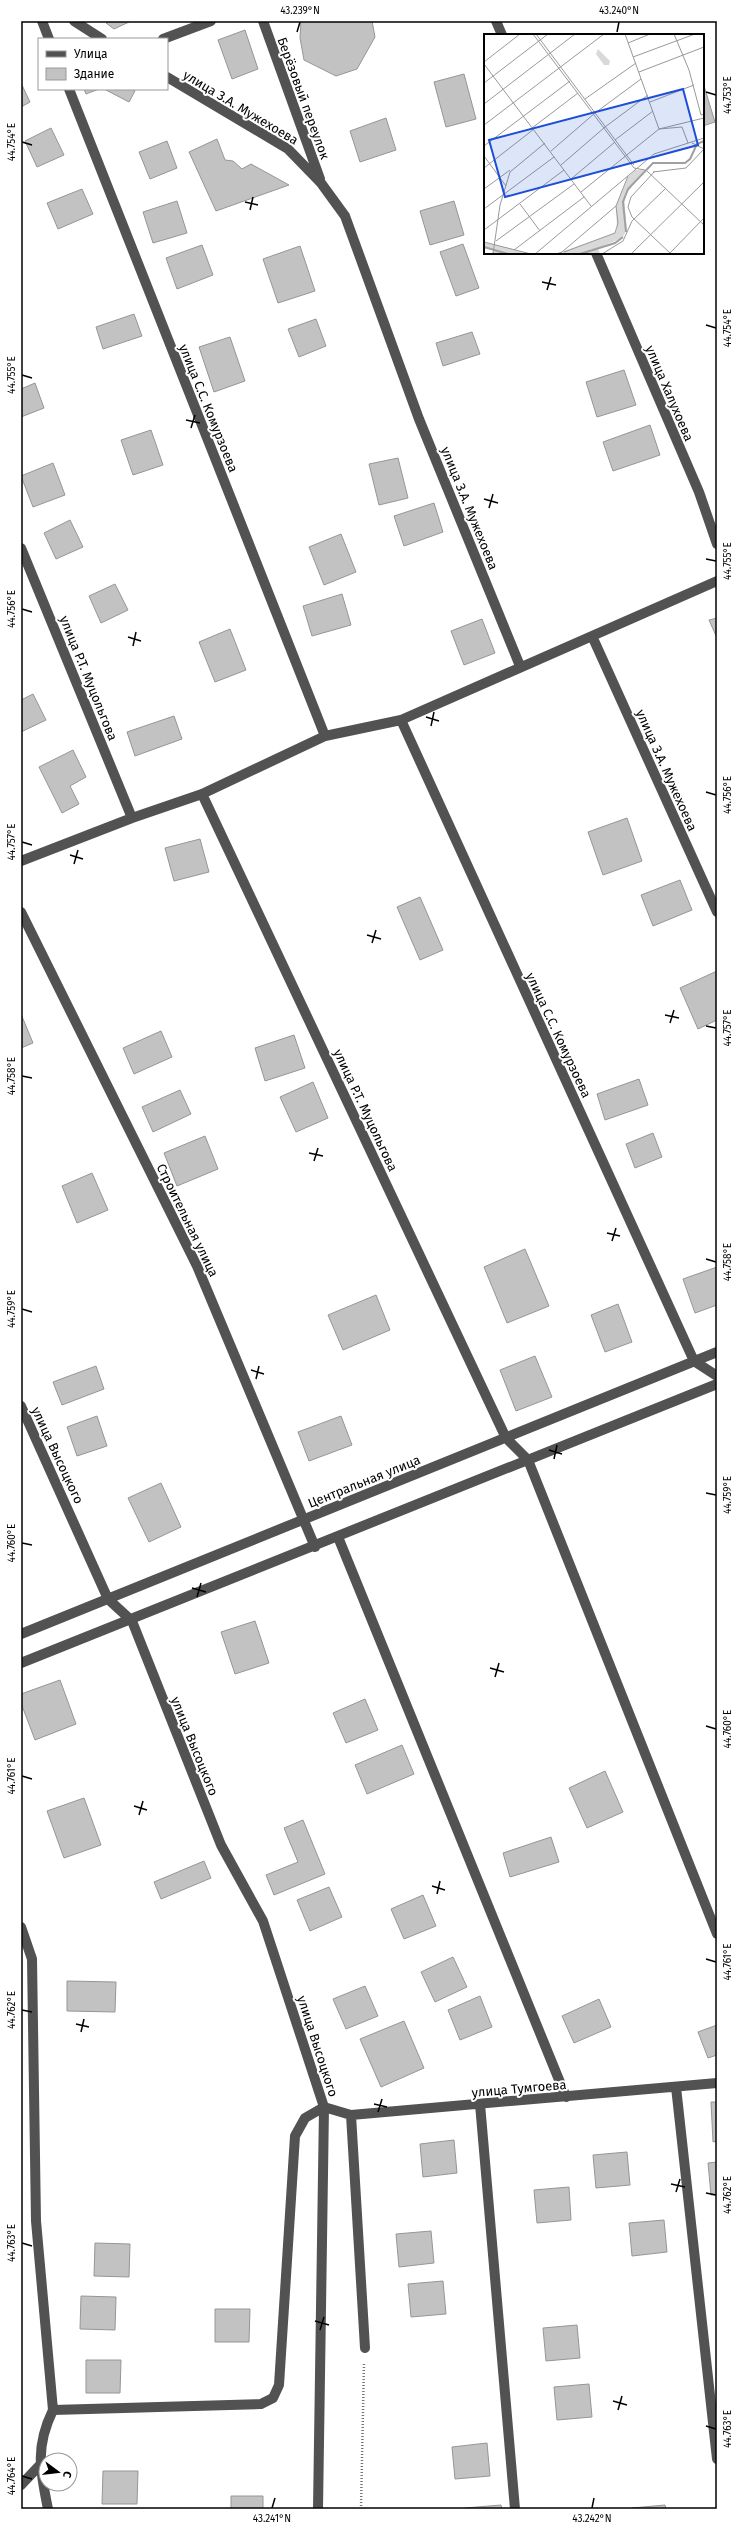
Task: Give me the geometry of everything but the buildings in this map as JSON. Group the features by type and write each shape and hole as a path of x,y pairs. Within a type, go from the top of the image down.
{"street":[{"path":"42,21 49,38"},
{"path":"74,21 100,38"},
{"path":"166,38 211,21"},
{"name":"Берёзовый переулок","path":"263,21 321,184"},
{"path":"496,21 502,34"},
{"name":"улица З.А. Мужехоева","path":"168,79 288,149 321,184 345,216 419,419 520,666"},
{"name":"улица С.С. Комурзоева","path":"69,90 325,736"},
{"name":"улица Халухоева","path":"596,254 698,492 717,544"},
{"name":"улица Р.Т. Муцольгова","path":"21,548 132,818"},
{"path":"21,861 132,818 202,794 325,736 401,720 520,666 717,581"},
{"name":"улица З.А. Мужехоева","path":"592,636 717,912"},
{"name":"улица С.С. Комурзоева","path":"401,720 694,1361"},
{"name":"улица Р.Т. Муцольгова","path":"202,794 506,1438 528,1460"},
{"name":"Строительная улица","path":"21,912 197,1266 315,1547"},
{"name":"Центральная улица","path":"21,1634 717,1352"},
{"path":"694,1361 717,1376"},
{"path":"21,1663 315,1547 717,1384"},
{"name":"улица Высоцкого","path":"21,1406 108,1599 132,1620 220,1845 263,1921 324,2107 318,2509"},
{"path":"528,1460 717,1934"},
{"path":"338,1537 566,2097"},
{"path":"21,1927 32,1959 36,2221 53,2410 44,2429 41,2452"},
{"name":"улица Тумгоева","path":"324,2107 351,2115 717,2083"},
{"path":"676,2087 717,2459"},
{"path":"480,2104 515,2509"},
{"path":"53,2410 261,2404 274,2398 279,2385 295,2136 306,2118 324,2107"},
{"path":"351,2115 365,2348"},
{"path":"21,2484 38,2467"},
{"path":"44,2492 48,2509"}],"path":[{"path":"361,2509 365,2348"}]}
